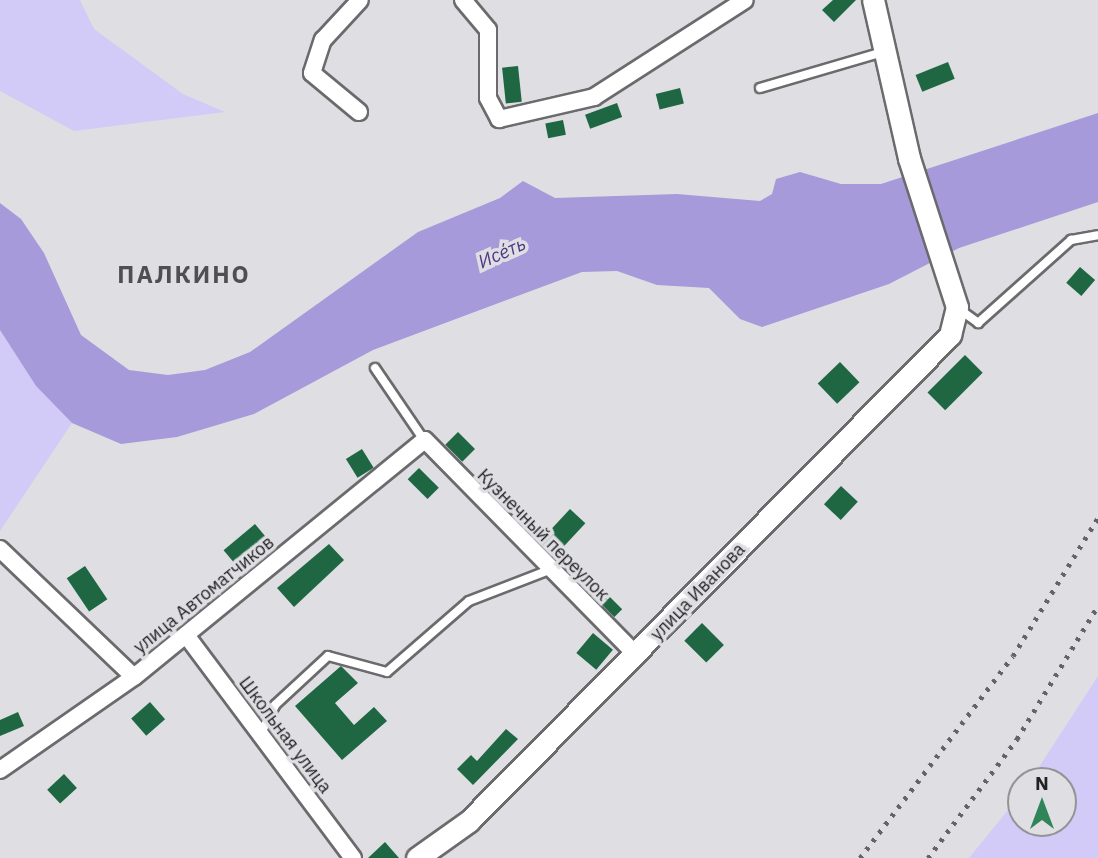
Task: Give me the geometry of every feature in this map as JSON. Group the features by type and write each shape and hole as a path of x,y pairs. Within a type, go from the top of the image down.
{"street":[{"path":"359,0 323,40 312,73 359,112"},
{"path":"463,0 488,30 488,98 499,119 594,97 745,0"},
{"path":"873,0 909,158 944,277 957,307"},
{"name":"улица Иванова","path":"416,858 469,821 636,655 950,335 957,307"},
{"name":"Кузнечный переулок","path":"425,440 636,655"},
{"name":"улица Автоматчиков","path":"0,770 134,677 425,440"},
{"path":"0,549 134,677"},
{"name":"Школьная улица","path":"186,635 352,858"}],"lane":[{"path":"760,88 886,51"},
{"path":"957,307 978,323 1071,240 1098,235"},
{"path":"375,368 425,440"},
{"path":"260,734 275,705 328,656 387,672 469,601 550,570"}],"shaded area":[{"path":"0,0 80,0 94,29 183,94 225,112 74,131 0,91"},
{"path":"0,330 36,386 72,423 0,531"},
{"path":"1098,676 1098,858 969,858 1007,811 1007,837 1077,837 1077,767 1039,767"}],"water":[{"name":"Исе́ть","path":"1098,113 1098,202 959,248 889,284 762,327 740,319 709,288 657,285 617,271 582,272 373,350 254,414 177,437 121,444 72,423 36,386 0,330 0,203 21,219 44,253 81,335 129,370 168,375 205,370 250,352 418,232 500,198 523,181 555,198 677,194 760,201 772,194 776,179 800,172 841,184 881,184"}],"building":[{"path":"833,0 856,0 834,22 822,10"},
{"path":"948,62 955,79 922,92 916,75"},
{"path":"518,66 522,102 506,103 502,68"},
{"path":"680,88 684,104 660,110 656,94"},
{"path":"617,103 622,117 590,129 585,115"},
{"path":"563,120 566,135 548,138 545,123"},
{"path":"1080,267 1095,280 1081,296 1066,283"},
{"path":"965,355 983,373 945,410 928,392"},
{"path":"840,362 859,382 837,404 818,384"},
{"path":"458,432 475,449 462,462 445,445"},
{"path":"362,449 374,468 358,478 346,459"},
{"path":"419,468 439,488 427,499 408,479"},
{"path":"841,486 858,502 841,520 824,504"},
{"path":"570,509 585,523 555,556 539,542"},
{"path":"255,524 272,544 240,570 224,550"},
{"path":"329,544 344,560 294,607 277,588"},
{"path":"85,566 107,599 89,611 67,578"},
{"path":"596,583 622,609 614,617 588,591"},
{"path":"702,623 724,645 706,663 684,641"},
{"path":"593,633 613,650 596,670 576,653"},
{"path":"341,666 358,683 335,703 354,725 374,707 387,721 342,760 295,706"},
{"path":"150,702 165,719 146,736 131,718"},
{"path":"18,712 24,726 0,736 0,720"},
{"path":"506,729 518,739 473,785 457,769 471,755 477,761"},
{"path":"64,774 77,788 60,804 47,790"},
{"path":"385,842 399,858 368,858"}],"railway":[{"path":"860,858 1013,656 1098,518"},
{"path":"928,858 1017,739 1098,606"}],"district":[{"name":"ПАЛКИНО","path":"184,275"}]}
